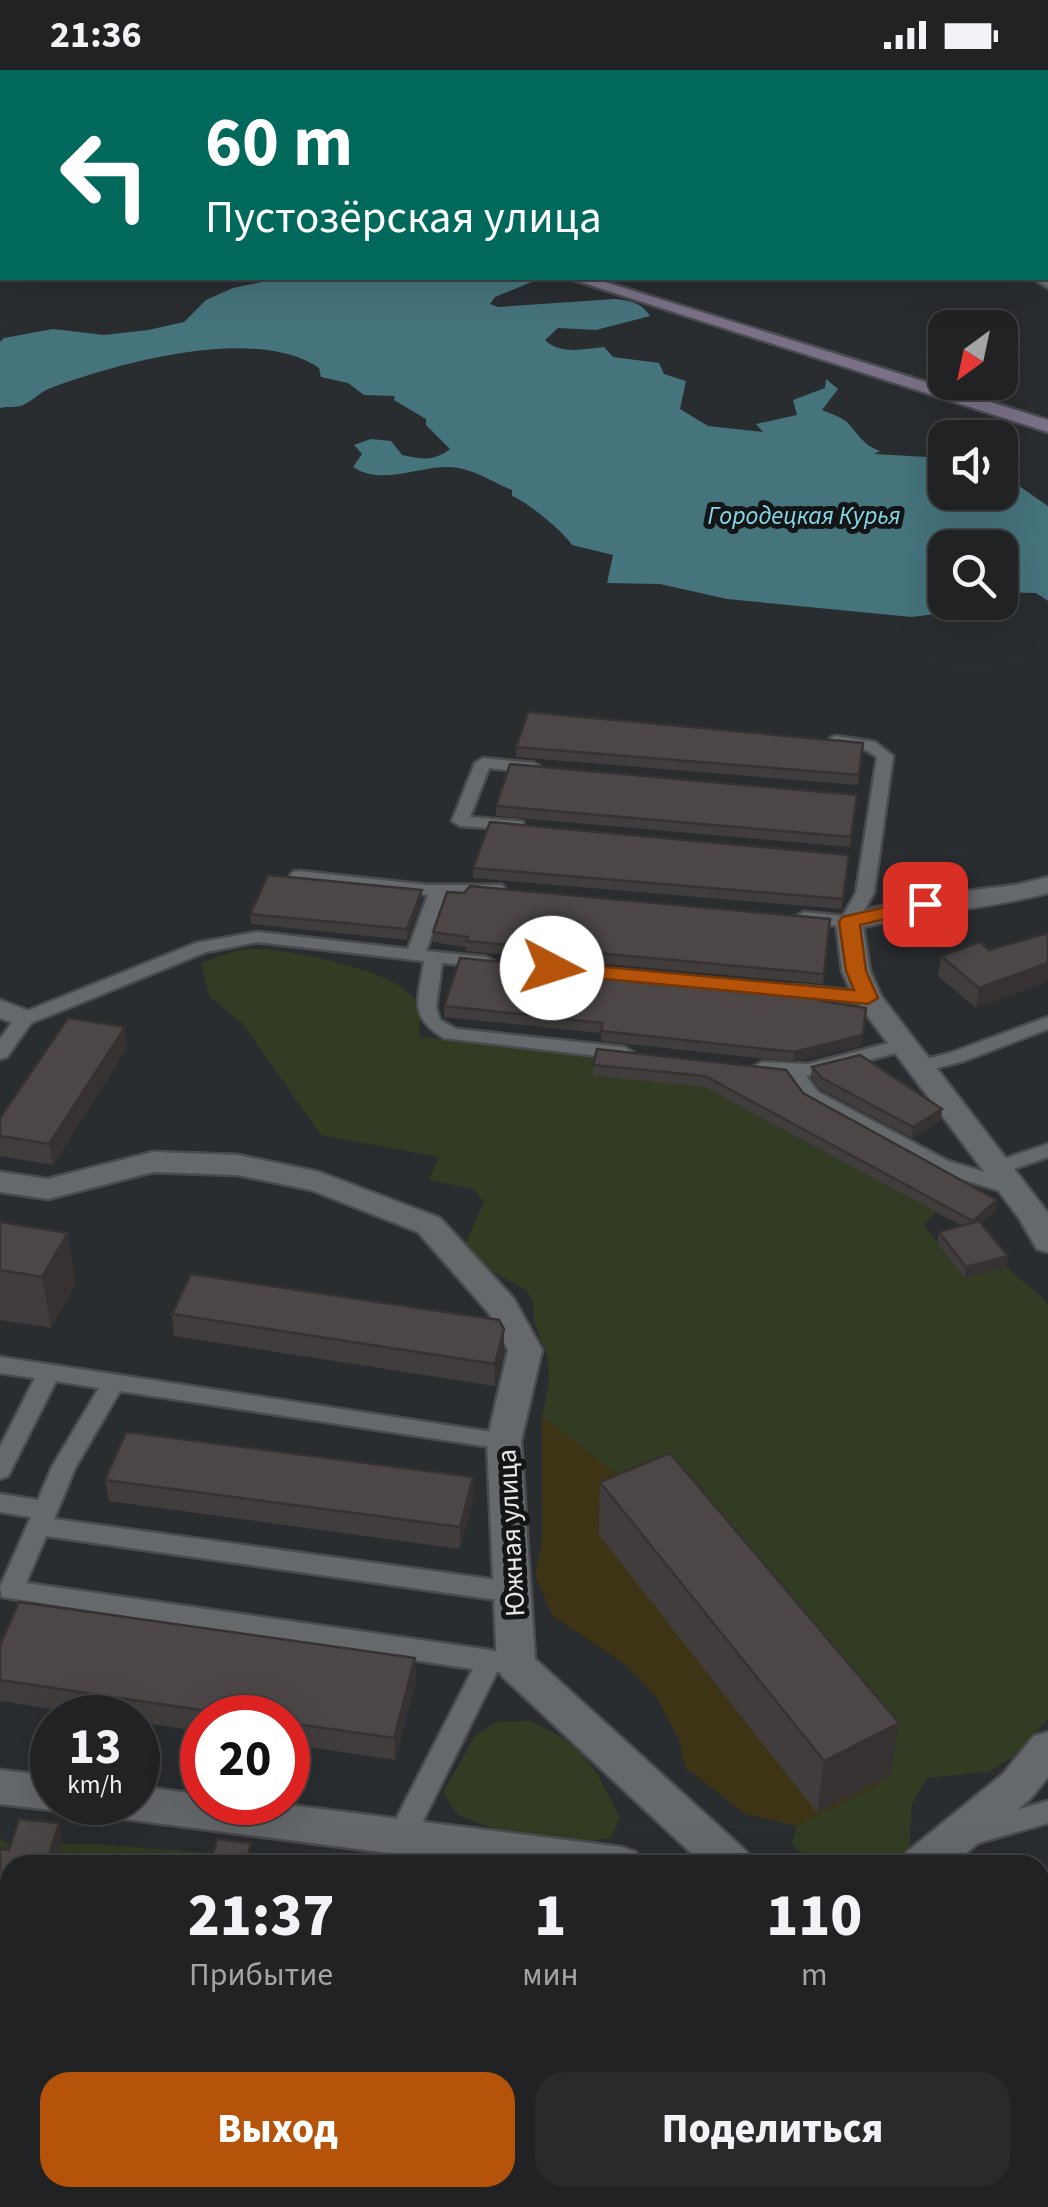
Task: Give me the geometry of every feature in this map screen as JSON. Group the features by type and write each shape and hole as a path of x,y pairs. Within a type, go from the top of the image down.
{"main road":[{"path":"582,280 1048,426"}],"street":[{"path":"1048,884 1017,893 925,904 849,922 856,971 868,998 1006,1178 1048,1242"},
{"name":"Южная улица","path":"0,1182 48,1189 154,1162 238,1166 319,1182 429,1225 502,1307 525,1350 504,1441 512,1592 503,1662"},
{"path":"503,1662 721,1855"},
{"path":"934,1855 1018,1786 1048,1748"},
{"path":"0,1787 30,1791"},
{"path":"160,1806 542,1855"}],"lane":[{"path":"792,916 849,922 865,893 886,756 879,748 826,740"},
{"path":"538,828 460,821 483,763 562,770"},
{"path":"860,796 880,798"},
{"path":"851,856 870,858"},
{"path":"299,876 439,889 508,890"},
{"path":"439,889 424,956 432,1023 452,1034 642,1055"},
{"path":"0,1052 12,1013 202,948 256,937 513,965"},
{"path":"769,988 868,998"},
{"path":"736,1065 794,1072 913,1055 957,1057 1048,1023"},
{"path":"794,1072 811,1096 942,1166 1006,1178 1048,1150"},
{"path":"0,1365 504,1441"},
{"path":"0,1470 49,1373"},
{"path":"113,1384 64,1468 6,1596 503,1662 401,1837"},
{"path":"0,1503 42,1518 512,1592"},
{"path":"955,1838 1048,1812"}],"green space":[{"path":"238,950 301,954 388,980 404,989 417,1004 420,1037 597,1056 704,1087 936,1212 924,1225 965,1278 1006,1267 1045,1300 1048,1719 1013,1757 987,1772 927,1778 912,1804 909,1854 804,1855 792,1844 797,1826 880,1783 651,1501 542,1416 549,1383 548,1359 534,1321 533,1302 527,1291 481,1265 465,1245 484,1202 474,1189 429,1180 439,1157 321,1135 242,1023 209,996 201,963"},
{"path":"530,1721 566,1740 587,1759 620,1817 611,1838 528,1842 458,1815 443,1792 476,1735 496,1722"},
{"path":"0,1840 247,1855 0,1855"}],"sand":[{"path":"542,1416 651,1501 880,1784 797,1826 745,1814 686,1768 678,1738 656,1696 626,1665 552,1615 535,1574 542,1543"}],"water":[{"name":"Городецкая Курья","path":"271,280 533,280 495,297 490,304 498,307 615,299 635,303 650,316 596,330 558,328 545,340 557,348 604,347 613,357 659,363 664,374 686,381 680,409 708,426 763,432 756,424 797,415 793,400 825,388 826,379 838,389 822,410 847,422 865,442 880,451 874,454 928,457 928,510 1018,510 1018,486 1048,506 1048,601 1036,593 1018,592 1018,530 928,530 928,615 912,617 727,599 660,584 607,583 613,555 572,545 544,518 512,496 512,490 480,475 445,467 375,475 353,467 362,454 354,445 371,439 391,441 402,455 415,458 433,458 450,449 426,425 426,419 394,400 395,396 364,395 348,383 321,377 319,368 292,355 259,349 223,349 146,360 48,389 21,406 0,408 0,342 4,338 53,329 104,335 148,330 184,322 206,300 233,288"}],"building":[{"path":"528,712 863,743 859,775 516,747"},
{"path":"510,764 857,795 851,837 496,806"},
{"path":"490,822 849,855 843,899 473,868"},
{"path":"268,875 422,890 407,929 250,914"},
{"path":"470,886 830,919 824,974 466,941 468,937 433,932 447,892 464,893"},
{"path":"1048,933 1048,963 979,988 941,956 980,942 989,950"},
{"path":"460,958 822,993 821,1001 866,1008 863,1035 794,1052 601,1031 603,1023 444,1006"},
{"path":"68,1018 125,1027 49,1144 0,1136 0,1118"},
{"path":"597,1049 786,1070 803,1093 997,1200 973,1221 705,1076 593,1065"},
{"path":"860,1055 942,1109 913,1127 822,1078 812,1067"},
{"path":"979,1221 1008,1256 966,1267 939,1232"},
{"path":"0,1222 68,1233 42,1277 0,1270"},
{"path":"191,1274 499,1320 504,1329 495,1364 172,1314"},
{"path":"126,1432 473,1477 460,1527 105,1480"},
{"path":"670,1453 899,1723 824,1761 600,1482"},
{"path":"19,1602 415,1658 394,1738 310,1726 310,1695 180,1695 180,1707 160,1704 160,1695 100,1695 0,1680 0,1645"},
{"path":"19,1819 30,1820 30,1825 58,1825 49,1855 0,1855 0,1849 9,1850"},
{"path":"217,1839 251,1843 248,1855 213,1855"}],"route":[{"path":"552,968 868,998 856,971 849,922 925,904"}]}
